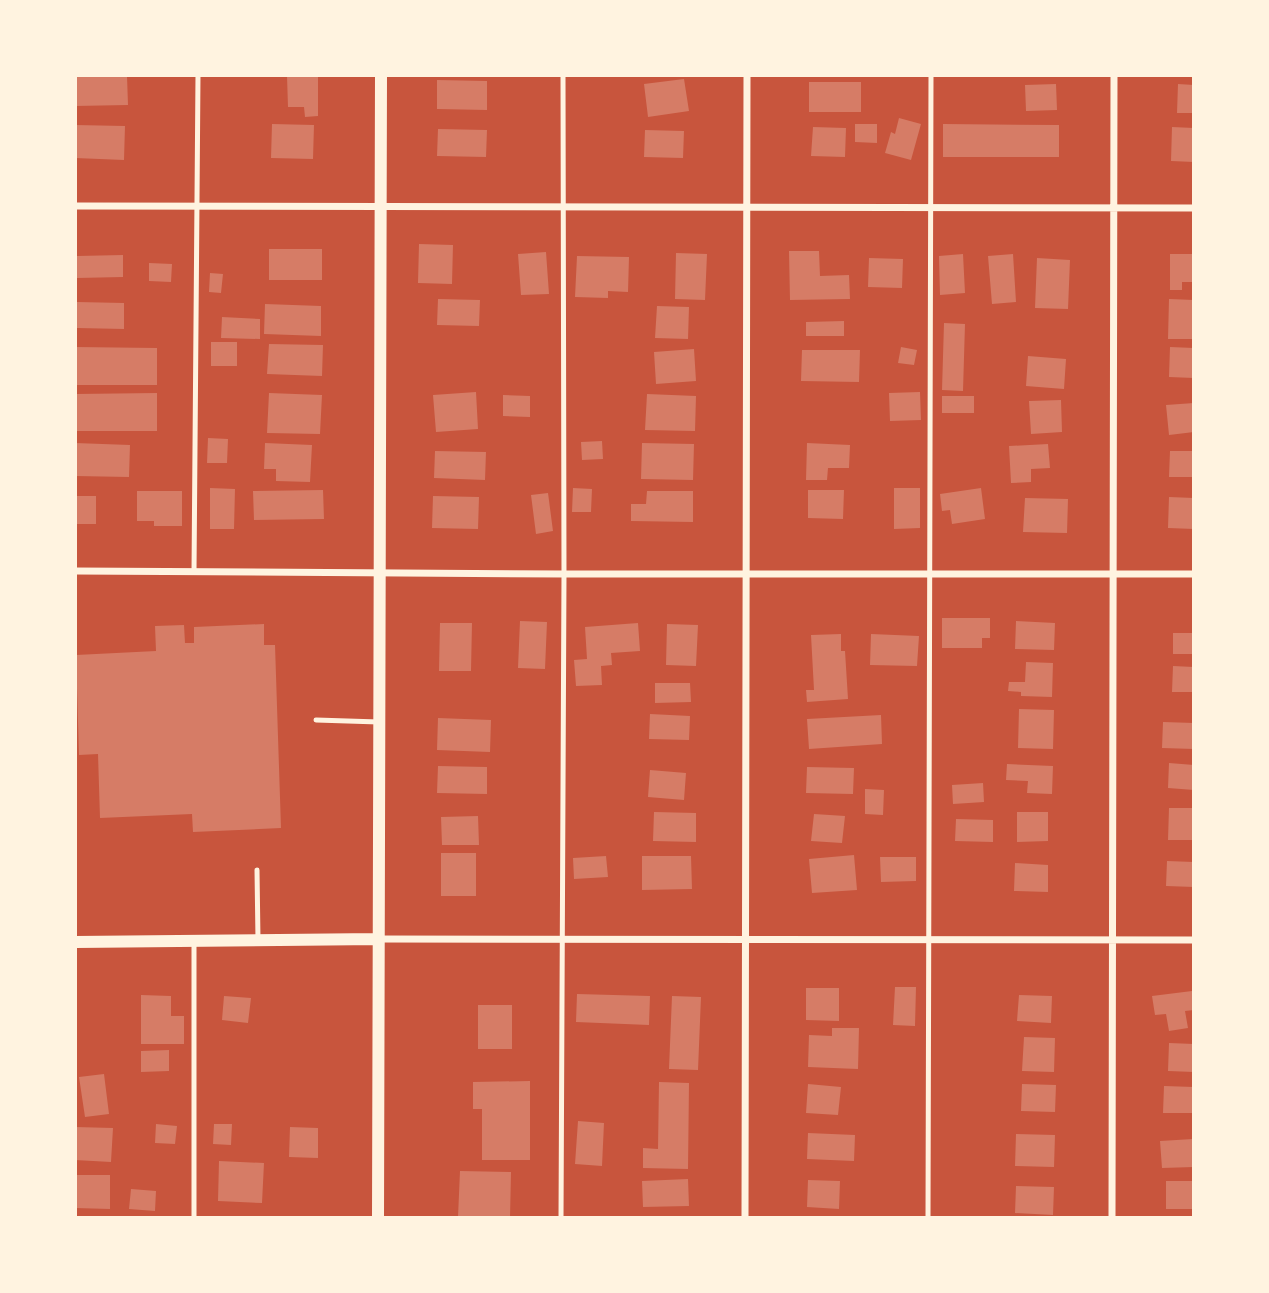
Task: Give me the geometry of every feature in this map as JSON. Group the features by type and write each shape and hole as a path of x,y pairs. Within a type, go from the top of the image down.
{"street":[{"path":"379,1218 381,75"},
{"path":"745,1218 747,75"},
{"path":"1112,1218 1114,75"},
{"path":"75,206 1194,208"},
{"path":"75,571 1194,574"},
{"path":"75,942 378,939 1194,940"}],"lane":[{"path":"194,572 198,75"},
{"path":"561,1218 563,75"},
{"path":"928,1218 931,75"},
{"path":"316,720 379,722"},
{"path":"257,870 258,940"},
{"path":"194,940 194,1218"}],"building":[{"path":"318,75 318,116 305,117 304,107 288,107 287,76"},
{"path":"127,76 128,105 75,106 75,77"},
{"path":"684,79 689,111 648,117 644,84"},
{"path":"437,80 487,81 487,110 437,109"},
{"path":"809,82 861,82 861,112 809,112"},
{"path":"1056,84 1057,110 1026,111 1025,85"},
{"path":"1178,84 1194,85 1194,113 1177,113"},
{"path":"899,118 921,124 911,160 885,153 891,132 895,134"},
{"path":"272,124 314,125 313,159 271,158"},
{"path":"855,124 877,124 877,143 855,142"},
{"path":"943,124 1059,125 1059,157 943,157"},
{"path":"75,125 125,126 124,160 75,158"},
{"path":"813,127 846,128 845,157 811,156"},
{"path":"1172,127 1194,128 1194,162 1171,161"},
{"path":"438,129 487,130 486,157 437,156"},
{"path":"645,130 684,131 683,158 644,157"},
{"path":"419,244 453,245 452,284 418,283"},
{"path":"269,249 322,249 322,280 269,280"},
{"path":"789,251 819,251 820,276 849,275 850,299 790,300"},
{"path":"546,252 549,294 521,295 518,254"},
{"path":"676,253 707,254 705,300 675,299"},
{"path":"963,254 965,293 940,295 939,256"},
{"path":"1013,254 1016,302 992,304 988,256"},
{"path":"1170,254 1194,254 1194,282 1182,282 1182,290 1170,290"},
{"path":"123,255 123,277 77,278 77,256"},
{"path":"577,256 629,257 628,292 608,291 608,298 575,297"},
{"path":"869,258 903,259 902,288 868,287"},
{"path":"1037,258 1070,260 1068,309 1035,308"},
{"path":"149,263 172,264 171,282 149,281"},
{"path":"210,273 223,274 221,293 209,292"},
{"path":"438,299 480,300 479,326 437,325"},
{"path":"1169,299 1194,300 1194,339 1168,339"},
{"path":"77,302 124,303 124,329 77,328"},
{"path":"265,304 321,306 321,336 264,334"},
{"path":"657,306 689,307 688,339 655,338"},
{"path":"222,317 260,319 260,339 221,338"},
{"path":"844,321 844,336 806,336 806,322"},
{"path":"944,323 965,324 963,391 942,390"},
{"path":"211,342 237,342 237,366 211,366"},
{"path":"269,344 323,345 322,376 267,374"},
{"path":"75,347 157,348 157,385 75,385"},
{"path":"901,347 917,350 914,365 898,363"},
{"path":"1170,347 1194,348 1194,378 1169,377"},
{"path":"694,349 696,381 656,384 654,352"},
{"path":"802,350 860,350 859,382 801,381"},
{"path":"1028,356 1066,359 1064,389 1026,386"},
{"path":"476,392 478,429 436,432 433,395"},
{"path":"920,392 921,420 890,421 889,393"},
{"path":"157,393 157,431 75,431 75,394"},
{"path":"269,393 322,395 320,434 267,433"},
{"path":"647,394 696,396 695,431 645,430"},
{"path":"503,395 530,396 530,417 503,416"},
{"path":"942,396 974,396 974,413 942,413"},
{"path":"1061,400 1062,432 1031,434 1029,401"},
{"path":"1194,403 1194,432 1169,435 1166,405"},
{"path":"208,438 228,439 227,463 207,463"},
{"path":"602,441 603,459 582,460 581,442"},
{"path":"75,443 130,445 129,477 75,476"},
{"path":"265,443 312,445 310,482 276,481 276,469 264,469"},
{"path":"642,443 694,444 693,480 641,479"},
{"path":"807,443 850,445 849,468 828,468 827,480 806,480"},
{"path":"1048,444 1050,468 1031,469 1031,482 1011,483 1009,446"},
{"path":"435,451 486,452 485,480 434,478"},
{"path":"1170,451 1194,451 1194,477 1169,477"},
{"path":"210,488 235,489 234,529 210,529"},
{"path":"573,488 592,489 591,512 572,512"},
{"path":"894,488 920,488 920,528 894,529"},
{"path":"981,488 985,519 952,524 950,510 942,511 940,494"},
{"path":"323,490 324,519 254,520 253,491"},
{"path":"808,490 844,490 843,519 808,518"},
{"path":"137,491 182,491 182,526 154,526 154,521 137,521"},
{"path":"647,491 693,491 693,522 631,521 631,504 646,504"},
{"path":"548,493 553,531 536,534 531,495"},
{"path":"75,496 96,496 96,524 75,524"},
{"path":"433,496 479,497 478,529 432,528"},
{"path":"1169,497 1194,498 1194,529 1168,528"},
{"path":"1025,498 1068,499 1067,533 1023,532"},
{"path":"942,618 990,618 990,638 982,638 982,648 942,648"},
{"path":"520,621 547,622 545,669 518,668"},
{"path":"1016,621 1055,623 1054,650 1015,649"},
{"path":"440,623 472,623 471,671 439,671"},
{"path":"638,623 640,651 611,653 612,665 601,666 602,685 576,686 574,660 587,659 585,627"},
{"path":"264,624 264,645 275,645 281,828 193,832 192,814 100,818 98,754 79,755 76,655 156,651 155,626 184,625 185,643 194,643 194,627"},
{"path":"667,624 698,625 696,666 666,665"},
{"path":"1173,633 1194,633 1194,654 1173,654"},
{"path":"841,634 841,651 845,651 848,699 807,702 806,690 814,690 811,635"},
{"path":"871,634 919,636 917,666 870,665"},
{"path":"1026,662 1053,663 1052,697 1021,696 1021,692 1008,691 1009,682 1025,682"},
{"path":"1173,666 1194,667 1194,692 1172,692"},
{"path":"655,683 690,683 691,702 655,703"},
{"path":"1019,709 1054,710 1053,749 1018,748"},
{"path":"650,714 690,716 689,740 649,739"},
{"path":"881,715 882,744 809,749 807,719"},
{"path":"438,718 491,720 490,752 437,750"},
{"path":"1163,722 1194,723 1194,749 1162,748"},
{"path":"1169,763 1194,765 1194,790 1168,788"},
{"path":"1007,764 1053,766 1052,794 1027,793 1028,781 1006,780"},
{"path":"438,766 487,767 487,794 437,793"},
{"path":"807,767 854,768 853,794 806,793"},
{"path":"650,770 686,773 684,800 648,797"},
{"path":"983,783 984,802 953,804 952,785"},
{"path":"865,789 884,790 883,815 865,814"},
{"path":"1169,808 1194,808 1194,840 1168,840"},
{"path":"654,812 696,813 696,842 653,841"},
{"path":"1017,812 1048,812 1048,841 1017,842"},
{"path":"814,814 845,816 842,843 811,841"},
{"path":"478,816 479,845 442,845 441,817"},
{"path":"956,819 993,820 993,842 955,841"},
{"path":"441,853 476,853 476,896 441,896"},
{"path":"854,855 857,890 812,893 809,859"},
{"path":"606,856 608,877 574,879 573,858"},
{"path":"642,856 691,856 692,889 642,890"},
{"path":"880,857 916,857 916,881 881,882"},
{"path":"1167,861 1194,862 1194,887 1166,886"},
{"path":"1015,863 1048,865 1048,892 1014,891"},
{"path":"895,987 916,987 915,1026 893,1025"},
{"path":"806,988 839,988 839,1021 806,1020"},
{"path":"1192,991 1194,1010 1185,1011 1188,1028 1169,1031 1166,1014 1155,1015 1152,996"},
{"path":"577,994 650,996 649,1025 576,1022"},
{"path":"141,995 171,996 171,1016 184,1016 184,1044 141,1044"},
{"path":"1019,995 1052,996 1051,1023 1017,1021"},
{"path":"224,996 251,998 248,1023 222,1020"},
{"path":"672,996 701,997 698,1070 669,1069"},
{"path":"478,1005 512,1005 512,1049 478,1049"},
{"path":"832,1028 859,1028 858,1069 808,1067 809,1035 832,1036"},
{"path":"1024,1037 1055,1038 1054,1072 1022,1071"},
{"path":"1169,1043 1194,1044 1194,1072 1168,1071"},
{"path":"169,1050 169,1071 141,1072 141,1051"},
{"path":"104,1074 109,1114 85,1117 79,1077"},
{"path":"530,1081 530,1160 482,1160 482,1109 473,1109 473,1082"},
{"path":"659,1082 689,1083 688,1169 643,1168 643,1148 658,1149"},
{"path":"808,1084 841,1087 838,1115 806,1113"},
{"path":"1022,1084 1056,1085 1055,1112 1021,1111"},
{"path":"1164,1086 1194,1087 1194,1113 1163,1113"},
{"path":"578,1121 604,1123 602,1166 575,1164"},
{"path":"156,1124 177,1126 175,1144 155,1143"},
{"path":"214,1124 232,1124 231,1145 213,1144"},
{"path":"75,1127 113,1128 111,1162 75,1160"},
{"path":"290,1127 318,1128 318,1158 289,1157"},
{"path":"808,1133 855,1135 854,1161 807,1159"},
{"path":"1016,1134 1055,1135 1054,1167 1015,1166"},
{"path":"1193,1139 1194,1167 1162,1168 1160,1141"},
{"path":"219,1161 264,1163 262,1203 218,1201"},
{"path":"460,1171 511,1172 510,1218 458,1217"},
{"path":"75,1175 110,1175 110,1209 75,1208"},
{"path":"688,1179 689,1206 643,1207 642,1181"},
{"path":"808,1180 840,1181 839,1209 807,1207"},
{"path":"1166,1181 1194,1181 1194,1209 1166,1209"},
{"path":"1016,1186 1054,1187 1053,1215 1015,1213"},
{"path":"131,1189 156,1191 155,1211 129,1209"}]}
